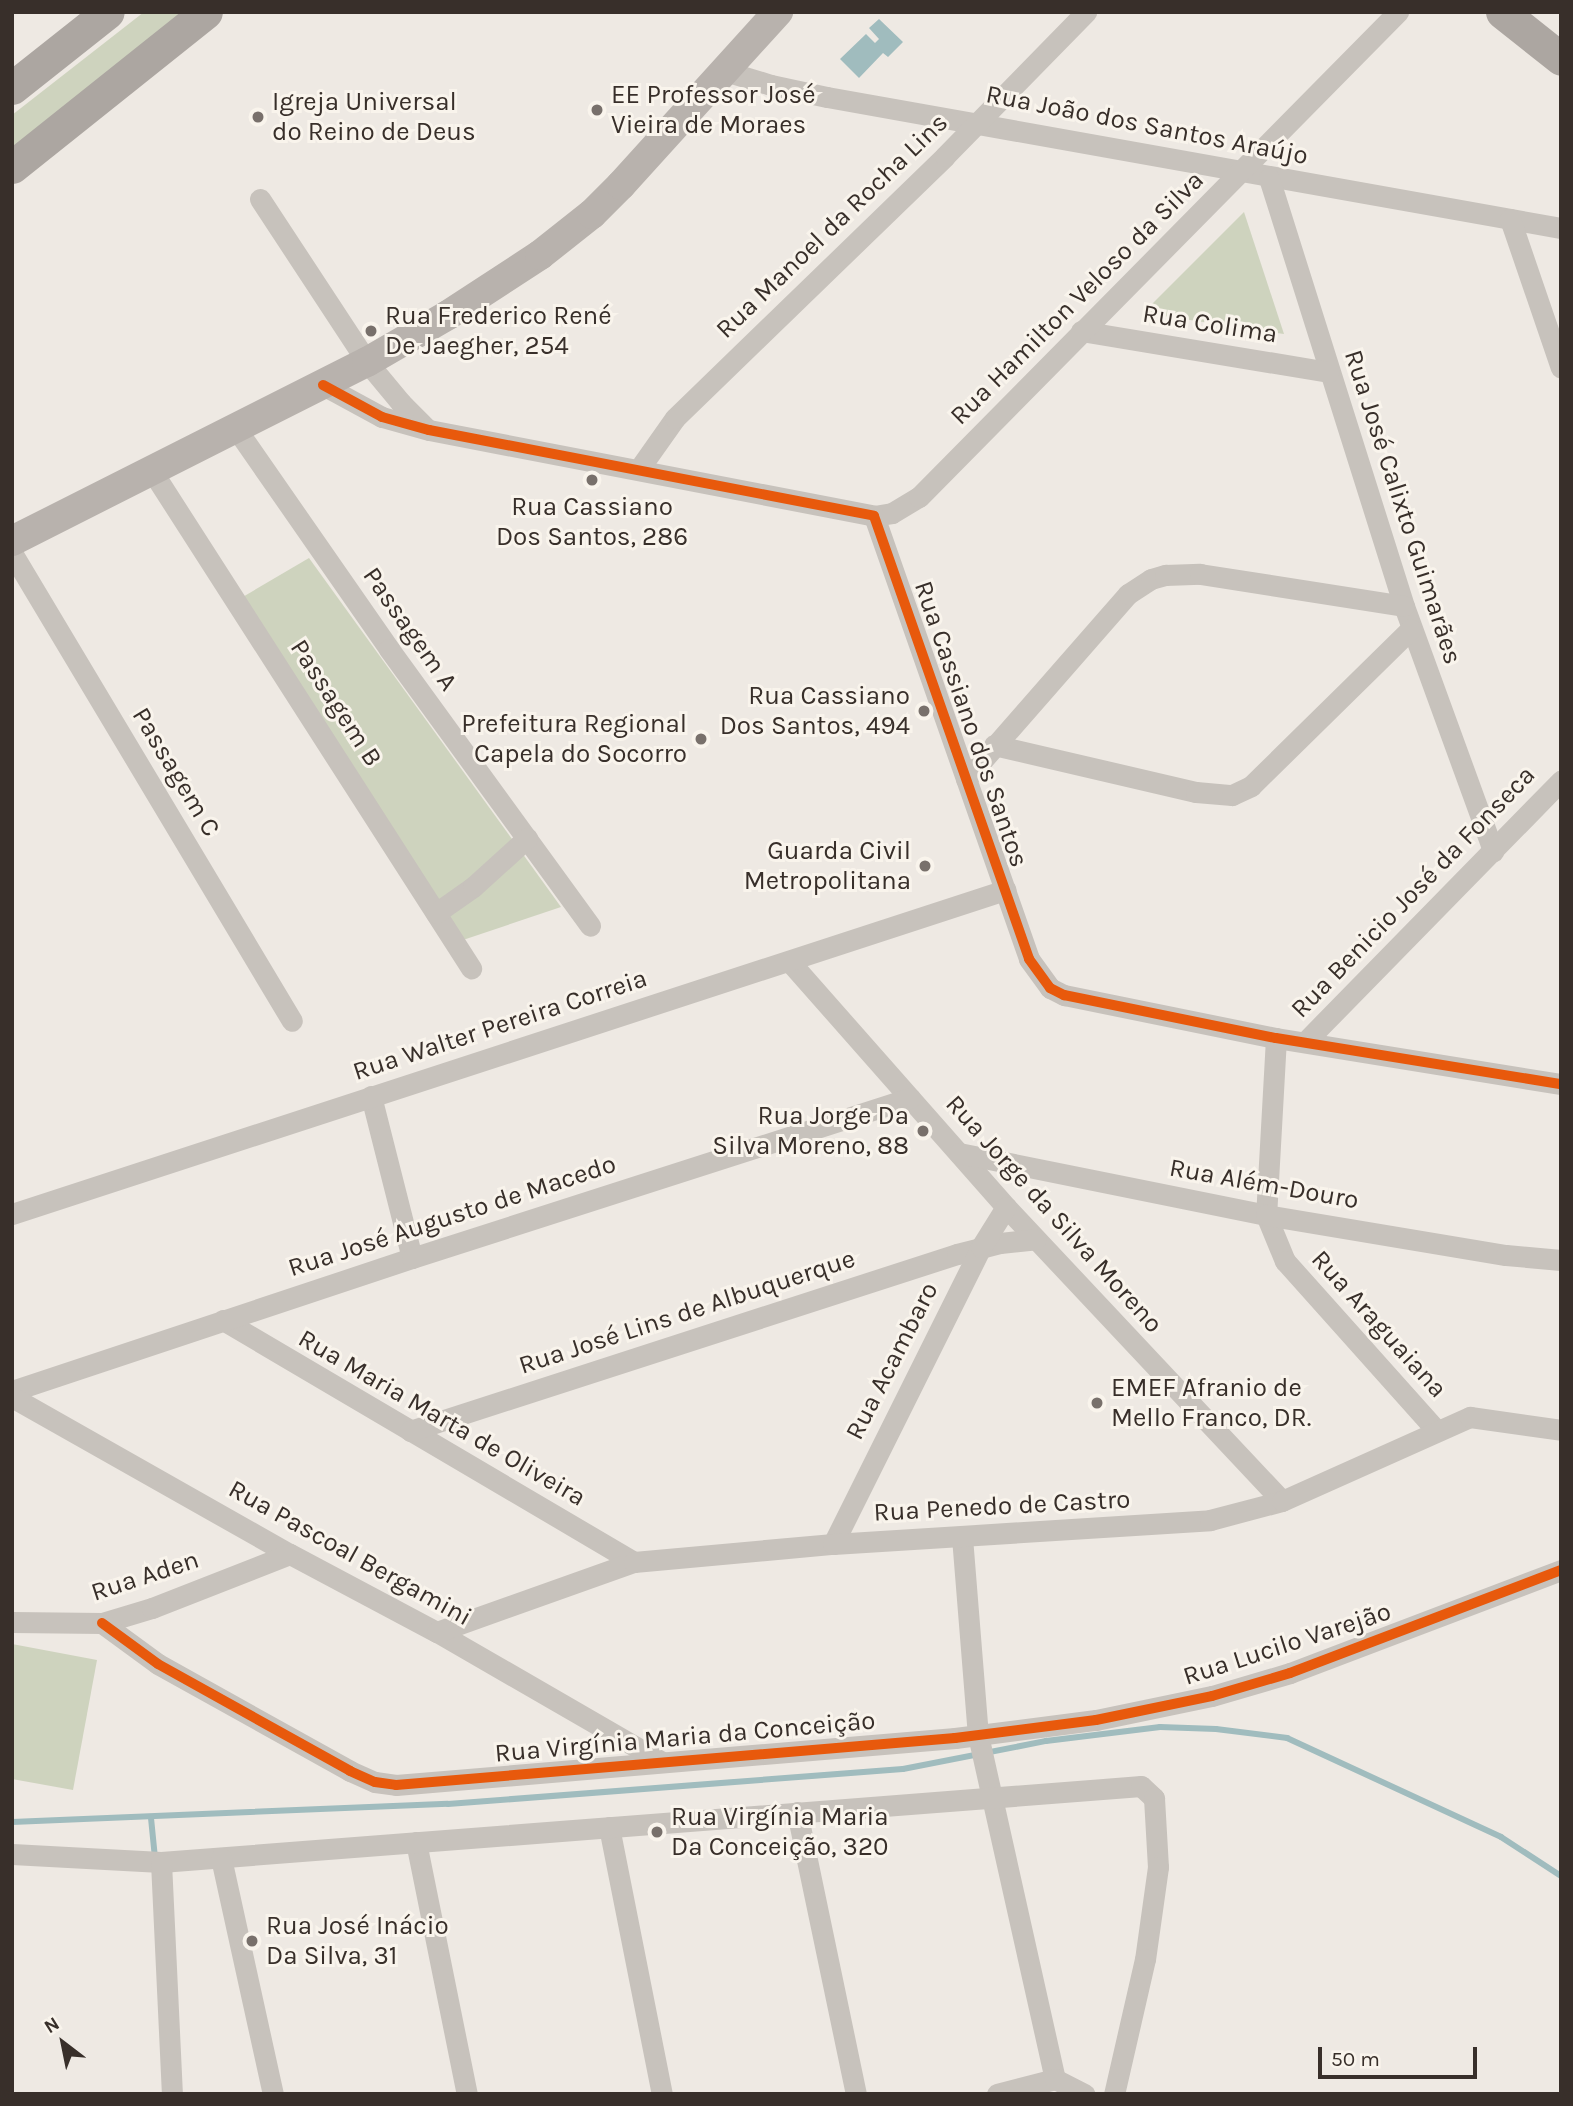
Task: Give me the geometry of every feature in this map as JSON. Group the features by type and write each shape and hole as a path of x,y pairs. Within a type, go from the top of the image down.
{"main road":[{"path":"12,88 108,12"},
{"path":"12,167 206,12"},
{"path":"12,541 368,362 448,315 540,255 592,214 778,12"},
{"path":"1502,12 1561,59"}],"street":[{"name":"Rua Manoel da Rocha Lins","path":"649,471 675,418 979,122 1086,12"},
{"name":"Rua Hamilton Veloso da Silva","path":"874,516 892,513 919,496 1398,12"},
{"name":"Rua João dos Santos Araújo","path":"725,71 804,92 979,122 1241,173 1561,228"},
{"name":"Rua José Calixto Guimarães","path":"1269,178 1411,629 1493,851"},
{"path":"260,199 368,362 401,403 429,430"},
{"path":"1510,219 1561,368"},
{"name":"Rua Colima","path":"1081,331 1329,372"},
{"path":"323,384 382,417 429,430 874,516"},
{"name":"Passagem A","path":"237,430 389,649 590,926"},
{"name":"Passagem B","path":"152,471 471,968"},
{"name":"Rua Cassiano dos Santos","path":"874,516 1029,959 1050,988 1064,995 1276,1038 1561,1084"},
{"name":"Passagem C","path":"12,553 292,1021"},
{"path":"966,779 1128,594 1151,579 1165,575 1200,574 1404,606"},
{"path":"994,745 1216,797 1232,795 1251,786 1411,629"},
{"name":"Rua Benicio José da Fonseca","path":"1305,1041 1561,781"},
{"path":"436,913 473,887 527,838"},
{"name":"Rua Walter Pereira Correia","path":"12,1213 1005,890"},
{"name":"Rua Jorge da Silva Moreno","path":"790,962 1006,1207 1282,1501"},
{"path":"1266,1216 1276,1038"},
{"path":"371,1096 412,1258"},
{"name":"Rua José Augusto de Macedo","path":"12,1391 412,1258 910,1098"},
{"name":"Rua Além-Douro","path":"959,1153 1266,1216 1506,1255 1561,1260"},
{"name":"Rua Acambaro","path":"832,1544 981,1247 1006,1207"},
{"name":"Rua Araguaiana","path":"1266,1216 1285,1261 1436,1430"},
{"name":"Rua José Lins de Albuquerque","path":"410,1431 981,1247 1036,1239"},
{"name":"Rua Maria Marta de Oliveira","path":"223,1320 634,1562"},
{"name":"Rua Pascoal Bergamini","path":"12,1397 290,1554 437,1632 660,1761"},
{"name":"Rua Penedo de Castro","path":"437,1632 634,1562 832,1544 1210,1520 1282,1501 1470,1417 1480,1416 1561,1430"},
{"path":"962,1537 979,1740 1055,2079"},
{"name":"Rua Aden","path":"12,1622 102,1623 152,1608 290,1554"},
{"name":"Rua Lucilo Varejão","path":"979,1740 1212,1696 1290,1673 1561,1570"},
{"name":"Rua Virgínia Maria da Conceição","path":"102,1623 158,1664 338,1764 375,1782 396,1785 660,1761 979,1740"},
{"path":"12,1854 160,1862 797,1812 989,1789 1132,1785 1146,1789 1154,1798 1158,1867 1153,1911 1129,2037 1114,2094"},
{"path":"797,1812 856,2094"},
{"path":"609,1827 662,2094"},
{"path":"416,1842 467,2094"},
{"path":"221,1858 273,2094"},
{"path":"160,1862 172,2094"},
{"path":"997,2094 1055,2079 1084,2094"}],"green space":[{"path":"144,12 190,12 12,153 12,115"},
{"path":"1244,212 1284,334 1143,313"},
{"path":"309,558 561,907 463,940 241,598"},
{"path":"12,1644 97,1660 73,1790 12,1779"}],"water":[{"path":"879,19 903,42 888,57 883,53 859,78 840,59 866,34 875,43 879,39 869,28"}],"waterway":[{"path":"12,1822 448,1804 903,1769 1046,1741 1160,1727 1216,1729 1287,1738 1501,1837 1561,1876"},
{"path":"151,1818 155,1858"}],"cycle path":[{"path":"323,385 382,417 429,430 874,516 1029,959 1050,988 1064,995 1276,1038 1561,1084"},
{"path":"102,1623 158,1664 350,1771 375,1782 396,1785 955,1738 1096,1720 1212,1696 1290,1673 1561,1570"}],"place":[{"name":"EE Professor José Vieira de Moraes","path":"597,110"},
{"name":"Igreja Universal do Reino de Deus","path":"258,117"},
{"name":"Rua Frederico René De Jaegher, 254","path":"371,331"},
{"name":"Rua Cassiano Dos Santos, 286","path":"592,480"},
{"name":"Rua Cassiano Dos Santos, 494","path":"924,711"},
{"name":"Prefeitura Regional Capela do Socorro","path":"701,739"},
{"name":"Guarda Civil Metropolitana","path":"925,866"},
{"name":"Rua Jorge Da Silva Moreno, 88","path":"923,1131"},
{"name":"EMEF Afranio de Mello Franco, DR.","path":"1097,1403"},
{"name":"Rua Virgínia Maria Da Conceição, 320","path":"657,1832"},
{"name":"Rua José Inácio Da Silva, 31","path":"252,1941"}]}
